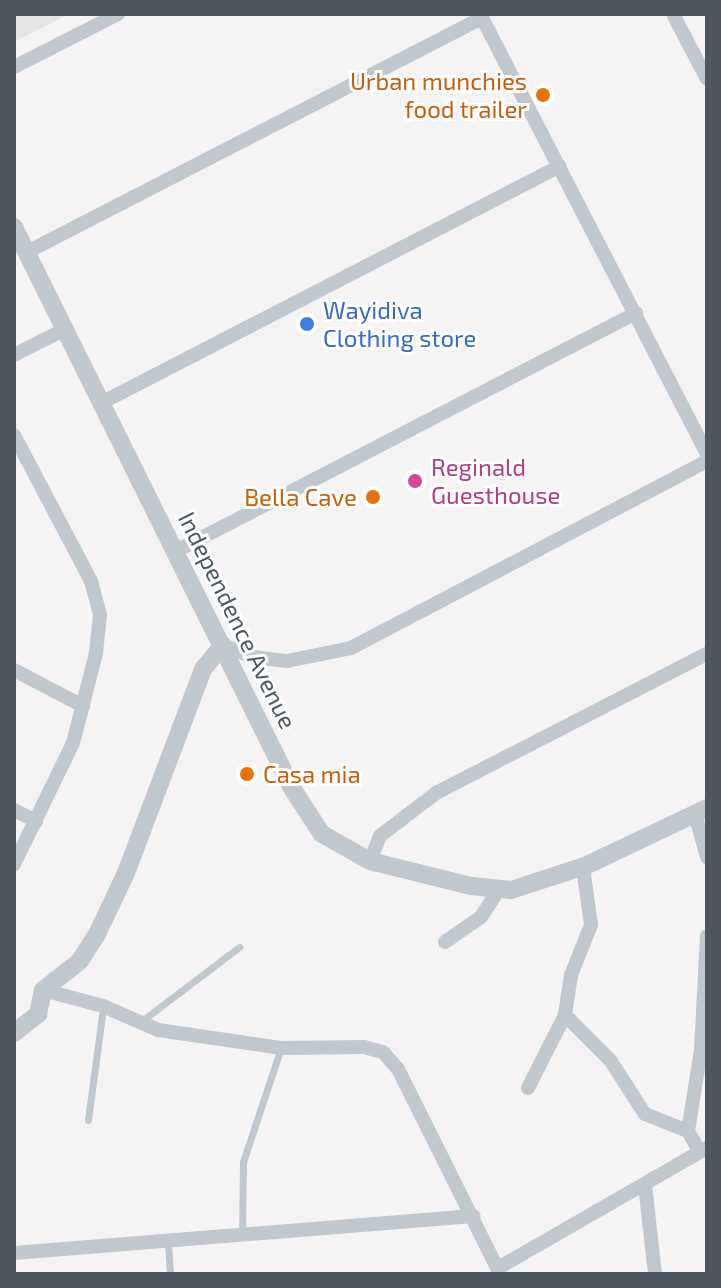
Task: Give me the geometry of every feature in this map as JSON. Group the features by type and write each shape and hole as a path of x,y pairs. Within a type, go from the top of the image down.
{"street":[{"path":"14,67 118,14"},
{"path":"673,14 707,79"},
{"path":"27,252 481,16 707,453"},
{"path":"103,402 560,166"},
{"name":"Independence Avenue","path":"14,227 178,550 304,811 332,843 370,861 499,889 531,887 583,867 701,811"},
{"path":"178,550 636,313"},
{"path":"14,355 67,328"},
{"path":"14,435 97,597 100,633 73,743 14,864"},
{"path":"14,1033 38,1014 43,990 80,961 107,914 203,669 223,645 253,657 287,661 351,648 707,461"},
{"path":"370,861 380,836 436,793 707,654"},
{"path":"14,670 83,706"},
{"path":"14,810 36,821"},
{"path":"701,811 707,857"},
{"path":"528,1088 565,1015 571,975 591,925 583,867"},
{"path":"445,942 481,917 499,889"},
{"path":"688,1131 701,1050 707,936"},
{"path":"43,990 103,1006 137,1024 281,1048 374,1048 388,1056 474,1216 499,1271 704,1150 688,1131 645,1114 610,1060 565,1015"},
{"path":"645,1185 655,1274"},
{"path":"14,1253 47,1246 168,1244 474,1216"}],"lane":[{"path":"137,1024 239,947"},
{"path":"88,1120 103,1006"},
{"path":"242,1237 243,1162 281,1048"},
{"path":"168,1244 170,1274"}],"shaded area":[{"path":"14,14 69,14 14,42"}],"place":[{"name":"Urban munchies food trailer","path":"543,95"},
{"name":"Wayidiva Clothing store","path":"307,324"},
{"name":"Reginald Guesthouse","path":"415,481"},
{"name":"Bella Cave","path":"373,497"},
{"name":"Casa mia","path":"247,774"}]}
